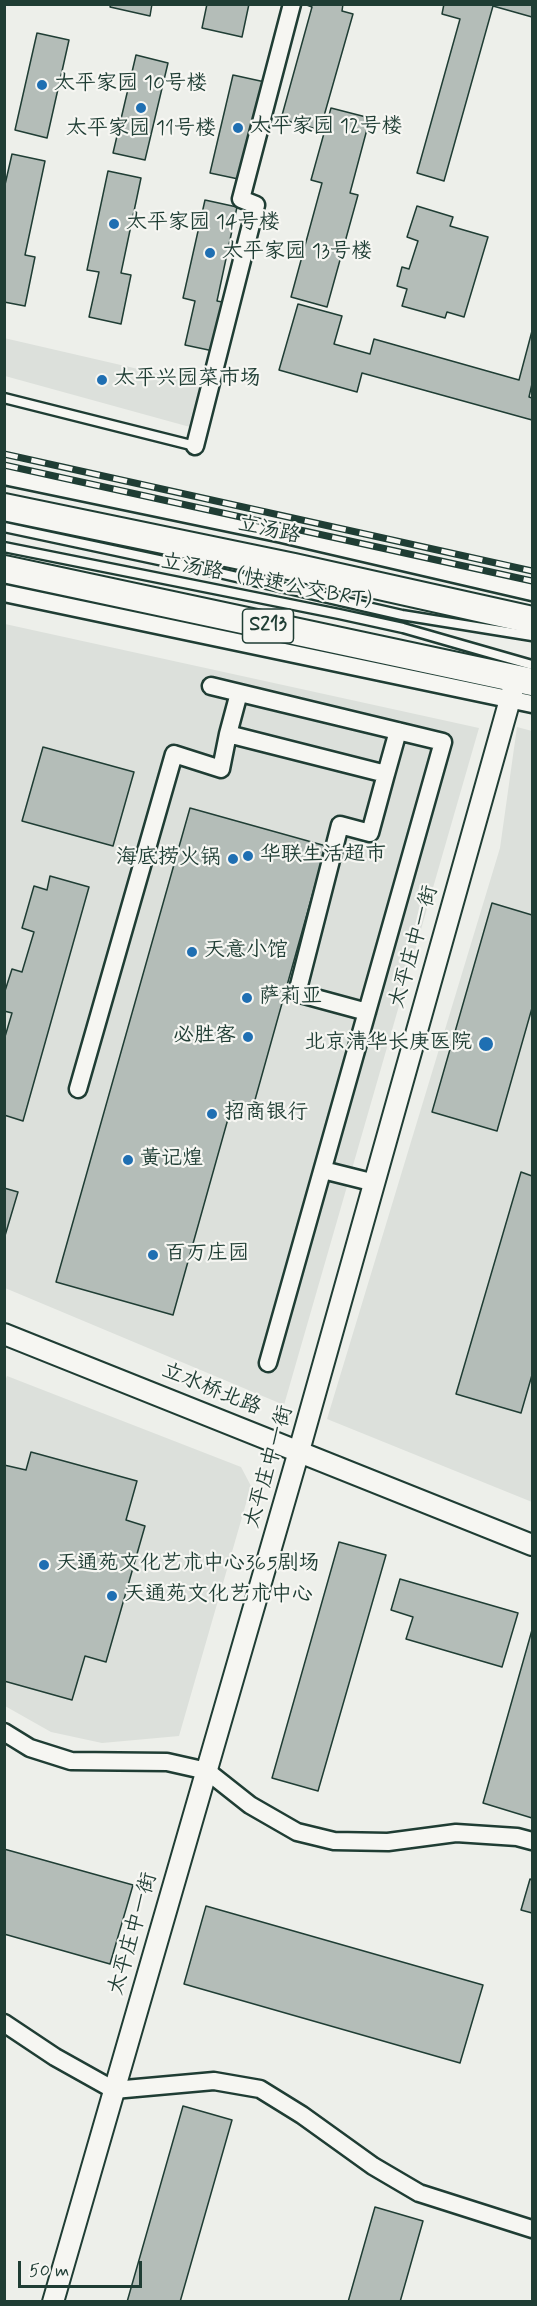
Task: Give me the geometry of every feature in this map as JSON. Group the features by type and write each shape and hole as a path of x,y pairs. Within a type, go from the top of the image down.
{"main road":[{"name":"立汤路","path":"4,507 303,569 532,620"},
{"name":"S213","path":"4,569 523,681"}],"street":[{"path":"195,446 256,205 241,199 292,4"},
{"name":"立汤路","path":"4,476 282,534 532,592"},
{"name":"S213","path":"4,593 523,681 532,704"},
{"name":"太平庄中一街","path":"52,2301 207,1771 375,1183 523,681"},
{"path":"210,686 443,742 268,1363"},
{"path":"78,1089 174,754 221,769 239,693"},
{"path":"367,1012 297,993 340,825 370,833 398,732"},
{"path":"228,734 386,774"},
{"path":"323,1170 375,1183"},
{"name":"立水桥北路","path":"4,1334 532,1545"},
{"path":"4,1732 30,1748 71,1761 167,1762 207,1771 250,1805 297,1832 334,1841 388,1842 456,1833 518,1837 532,1841"},
{"path":"4,2023 55,2057 114,2090 214,2081 261,2088 374,2166 419,2193 532,2229"}],"lane":[{"path":"4,398 195,446"},
{"name":"立汤路（快速公交BRT）","path":"4,527 216,572 402,615 532,620"},
{"name":"立汤路（快速公交BRT）","path":"4,547 402,628 523,681"}],"shaded area":[{"name":"太平兴园菜市场","path":"4,338 203,384 190,427 5,376"},
{"path":"5,624 479,728 284,1405 5,1288"},
{"name":"北京清华长庚医院","path":"517,727 532,731 532,1502 327,1419 500,848"},
{"name":"天通苑文化艺术中心","path":"7,1376 241,1467 251,1486 179,1736 102,1743 51,1732 5,1706 4,1384"}],"building":[{"path":"111,4 152,4 150,16 110,7"},
{"path":"207,4 249,4 242,37 202,28"},
{"path":"304,4 343,4 342,11 353,14 320,130 281,119 312,7"},
{"path":"444,4 532,4 532,17 493,6 444,181 417,173 460,19 442,14"},
{"name":"太平家园 10号楼","path":"37,33 69,40 47,138 15,130"},
{"name":"太平家园 11号楼","path":"136,55 168,63 145,160 113,153"},
{"name":"太平家园 12号楼","path":"233,75 265,82 243,180 210,173"},
{"path":"331,108 370,118 350,193 358,195 327,307 291,297 322,183 311,180"},
{"path":"12,154 45,161 25,255 35,257 25,306 4,302 4,189"},
{"name":"太平家园 14号楼","path":"108,171 141,178 121,273 131,275 121,324 89,317 99,272 87,270"},
{"name":"太平家园 13号楼","path":"205,200 237,207 217,301 228,303 218,352 185,345 195,301 183,298"},
{"path":"417,206 453,217 450,226 488,237 464,317 447,312 445,318 402,306 407,289 397,286 402,267 409,269 418,241 407,237"},
{"path":"298,304 342,316 334,344 370,354 374,339 519,380 532,331 532,384 529,397 532,398 532,420 362,373 357,392 279,370"},
{"path":"43,747 134,772 113,846 22,821"},
{"path":"190,808 326,846 253,1107 233,1101 173,1315 56,1282"},
{"path":"50,876 89,887 23,1121 4,1115 4,1040 12,1013 4,1011 4,994 12,969 22,972 34,932 22,928 34,886 47,890"},
{"path":"492,903 532,915 532,1008 497,1131 432,1112"},
{"path":"521,1172 532,1176 532,1375 521,1413 456,1394"},
{"path":"4,1188 18,1192 4,1239"},
{"path":"31,1452 137,1481 126,1520 145,1526 106,1662 85,1656 72,1700 4,1681 4,1465 26,1470"},
{"path":"339,1542 386,1555 318,1791 272,1778"},
{"path":"400,1579 518,1613 502,1667 406,1639 413,1617 391,1610"},
{"path":"532,1630 532,1818 483,1803"},
{"path":"4,1849 133,1885 110,1964 4,1934"},
{"path":"530,1879 532,1880 532,1913 521,1910"},
{"path":"206,1906 483,1985 460,2063 184,1984"},
{"path":"183,2106 232,2120 180,2302 127,2302"},
{"path":"375,2207 423,2221 400,2302 348,2302"}],"railway":[{"path":"4,454 532,571"},
{"path":"4,465 532,581"}],"place":[{"name":"太平家园 10号楼","path":"42,85"},
{"name":"太平家园 11号楼","path":"141,108"},
{"name":"太平家园 12号楼","path":"238,128"},
{"name":"太平家园 14号楼","path":"114,224"},
{"name":"太平家园 13号楼","path":"210,253"},
{"name":"太平兴园菜市场","path":"102,380"},
{"name":"华联生活超市","path":"248,856"},
{"name":"海底捞火锅","path":"233,859"},
{"name":"天意小馆","path":"192,952"},
{"name":"萨莉亚","path":"247,998"},
{"name":"必胜客","path":"248,1037"},
{"name":"北京清华长庚医院","path":"486,1044"},
{"name":"招商银行","path":"212,1114"},
{"name":"黄记煌","path":"128,1160"},
{"name":"百万庄园","path":"153,1255"},
{"name":"天通苑文化艺术中心365剧场","path":"44,1565"},
{"name":"天通苑文化艺术中心","path":"112,1596"}]}
